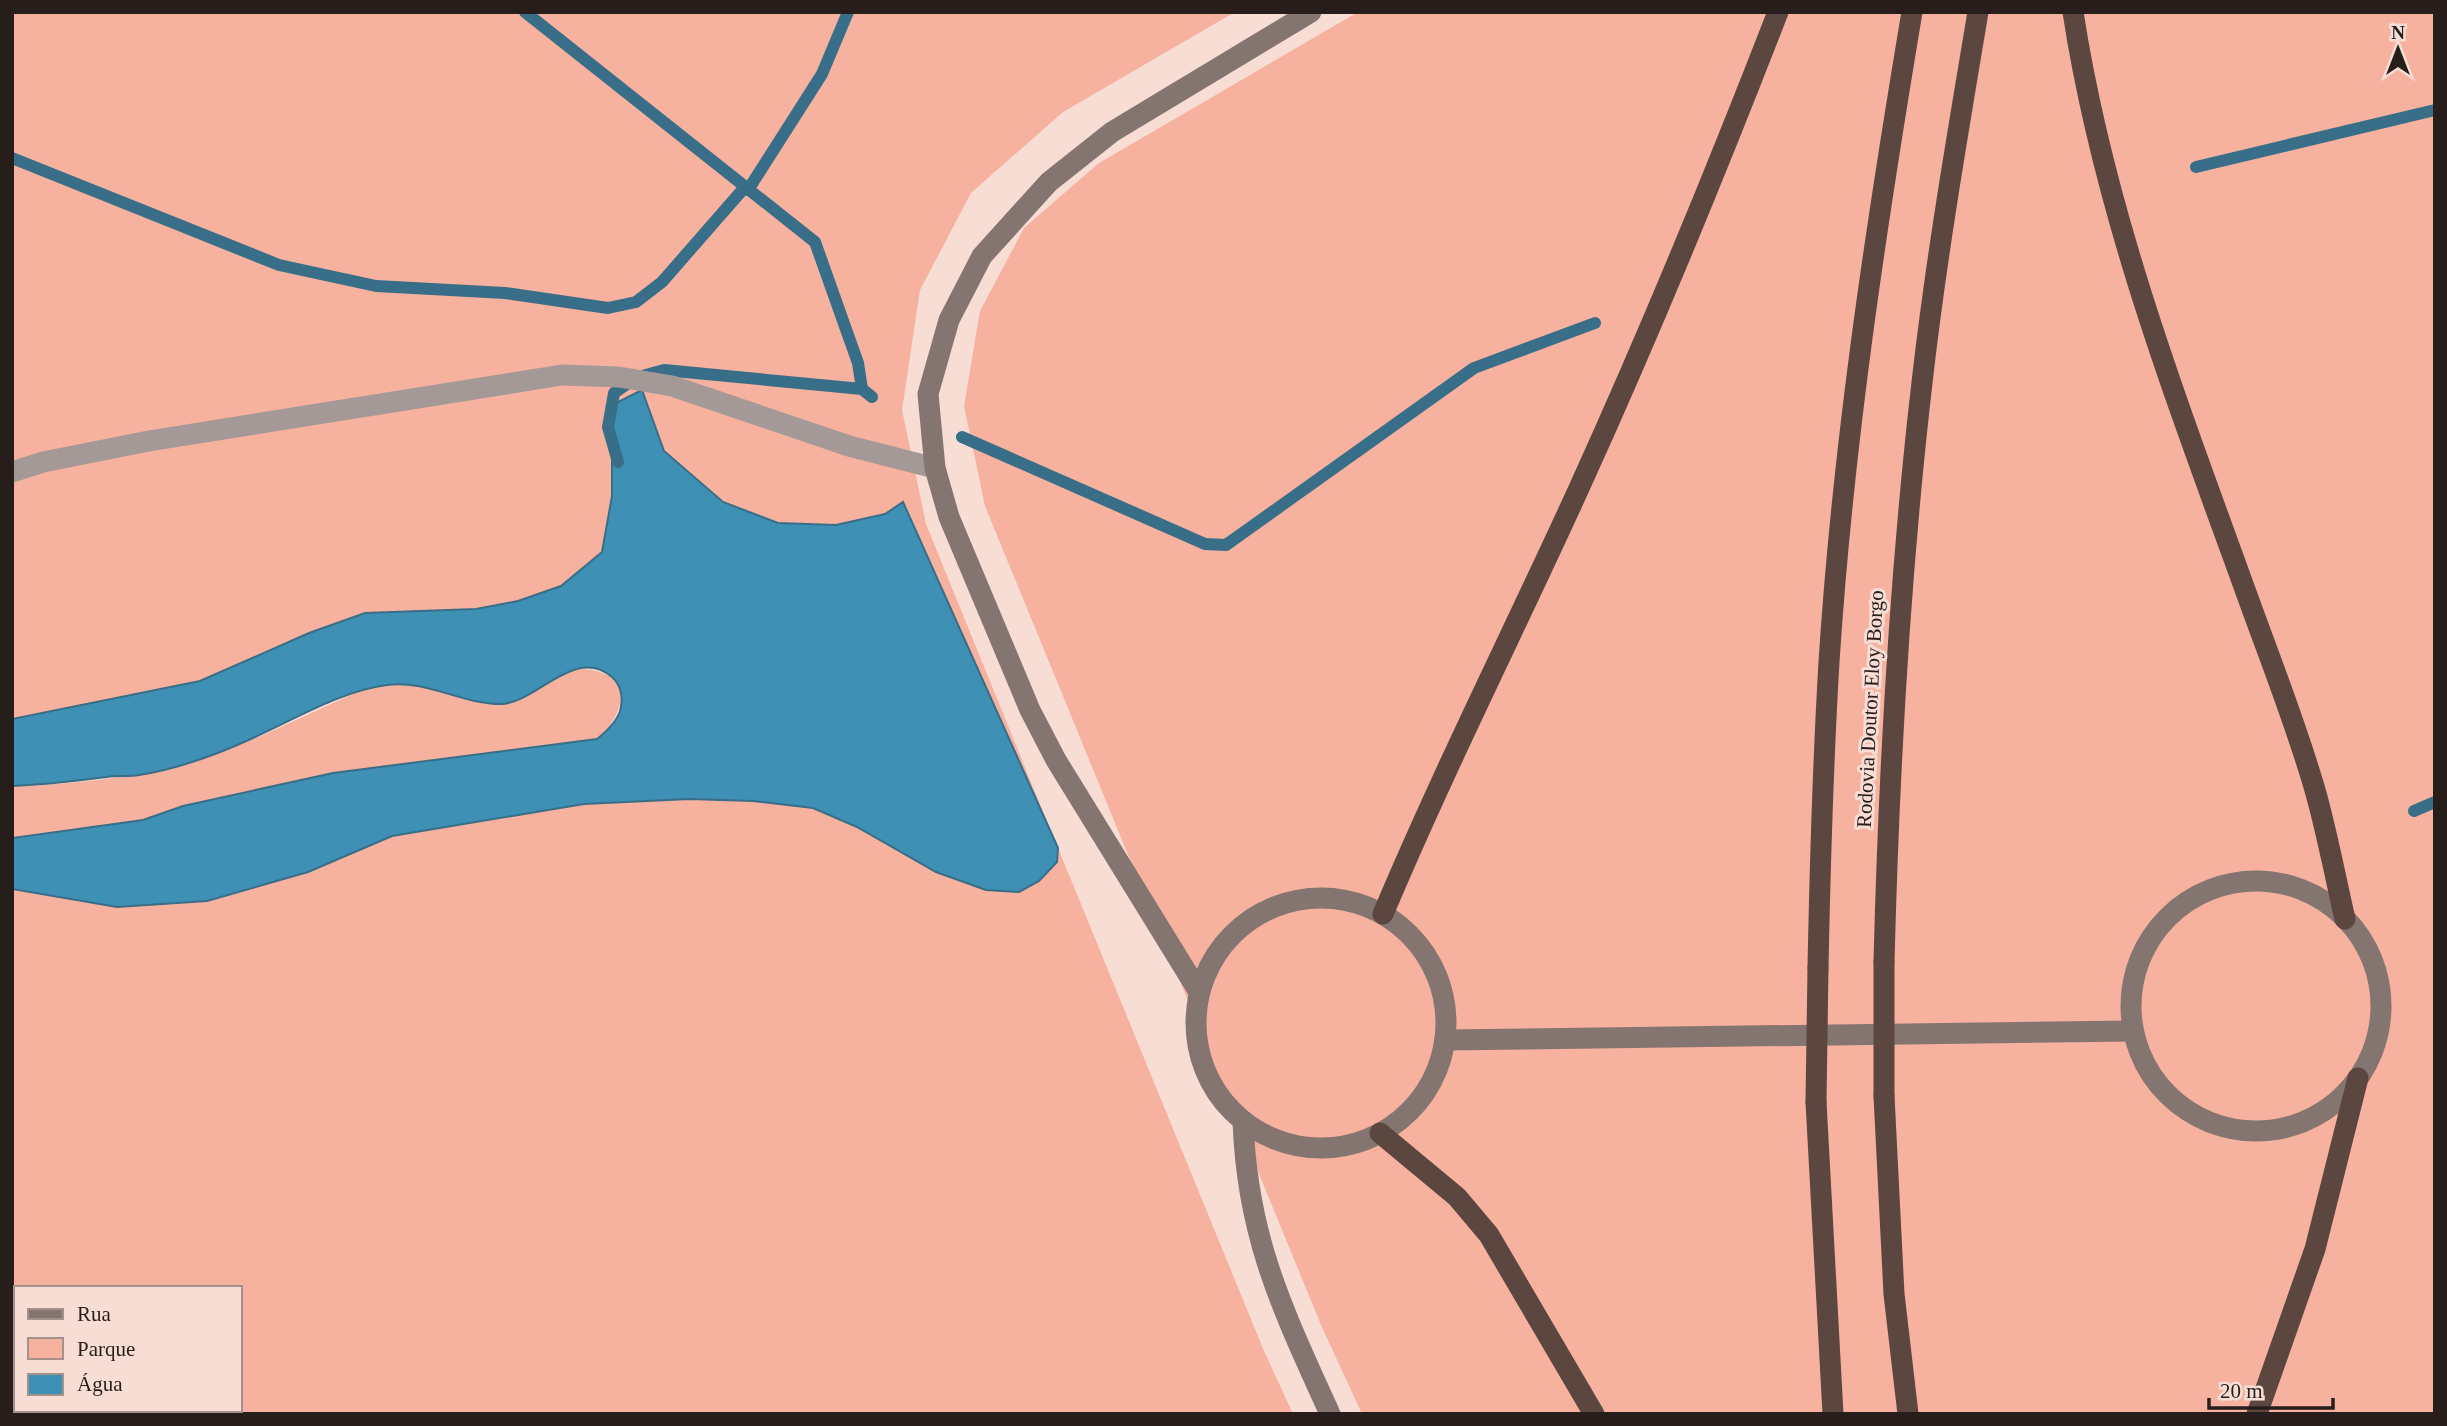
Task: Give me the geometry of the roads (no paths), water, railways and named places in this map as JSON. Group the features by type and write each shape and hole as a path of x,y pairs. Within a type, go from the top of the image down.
{"highway":[{"path":"1383,914 1425,814 1516,625 1647,334 1722,157 1778,12"},
{"name":"Rodovia Doutor Eloy Borgo","path":"1833,1414 1816,1102 1829,673 1843,506 1876,235 1912,12"},
{"name":"Rodovia Doutor Eloy Borgo","path":"1908,1414 1894,1294 1884,1096 1884,961 1894,699 1909,506 1941,238 1978,12"},
{"path":"2073,12 2099,143 2127,251 2161,358 2299,740 2315,791 2345,919"},
{"path":"2258,1414 2315,1248 2358,1078"},
{"path":"1380,1133 1457,1197 1489,1235 1594,1414"}],"street":[{"path":"1199,992 1056,760 1030,710 948,517 935,468 928,394 948,320 982,256 1049,182 1112,132 1311,12"},
{"path":"2258,882 2296,888 2322,900 2345,919 2364,942 2372,959 2381,996 2378,1035 2373,1054 2339,1101 2288,1128 2259,1131 2230,1128 2194,1114 2178,1104 2157,1083 2142,1058 2132,1031 2130,1002 2135,973 2146,946 2170,916 2185,903 2210,890 2258,882"},
{"path":"1329,898 1357,903 1383,914 1407,932 1427,954 1440,981 1446,1010 1446,1040 1438,1068 1424,1094 1404,1116 1380,1133 1353,1143 1324,1147 1305,1146 1268,1136 1243,1121 1223,1101 1204,1067 1198,1049 1195,1020 1199,992 1209,965 1225,942 1246,921 1299,899 1329,898"},
{"path":"1446,1040 2132,1031"},
{"path":"1243,1121 1249,1193 1265,1261 1284,1313 1330,1414"}],"lane":[{"path":"12,472 43,461 149,442 562,375 619,377 672,386 849,446 935,468"}],"water":[{"path":"642,390 664,451 723,502 778,523 836,525 885,514 903,502 1058,848 1057,862 1039,881 1019,892 986,890 936,872 857,827 813,808 753,801 689,799 584,804 392,836 308,872 207,901 117,907 12,889 12,838 143,820 183,806 333,773 597,739 616,720 621,706 621,694 612,677 598,669 584,668 570,671 515,701 501,704 486,703 416,686 387,685 349,694 223,751 176,767 135,776 12,786 12,719 200,681 309,633 365,613 476,609 518,601 561,586 602,552 612,496 612,405"}],"waterway":[{"path":"525,12 815,242 858,363 862,389"},
{"path":"748,190 822,74 848,12"},
{"path":"2196,167 2435,110"},
{"path":"12,158 279,265 376,286 505,293 608,308 636,302 662,282 745,187"},
{"path":"962,437 1205,544 1226,545 1474,368 1595,323"},
{"path":"618,462 608,427 614,393 635,378 664,370 862,389 872,397"},
{"path":"2414,811 2435,802"}]}
